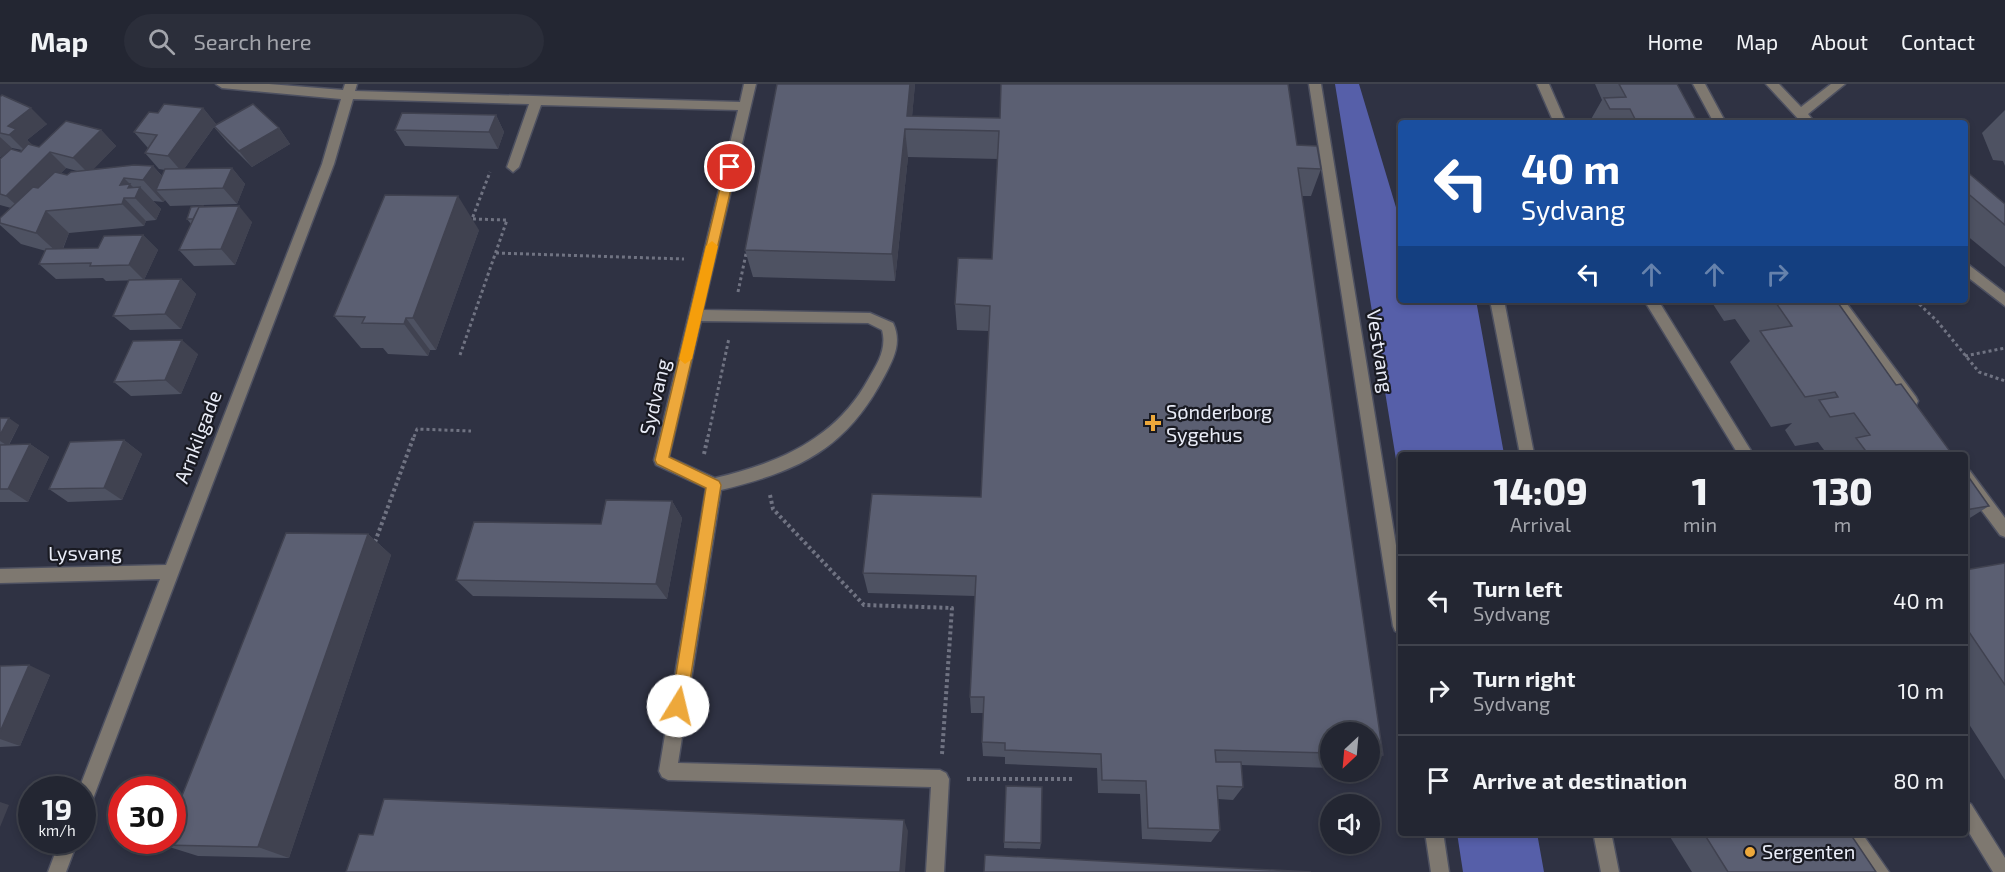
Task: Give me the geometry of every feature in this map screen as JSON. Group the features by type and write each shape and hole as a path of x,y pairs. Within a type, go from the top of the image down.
{"street":[{"path":"222,84 536,102 745,106"},
{"name":"Sydvang","path":"706,482 661,460 750,84"},
{"name":"Vestvang","path":"1315,84 1398,607"},
{"path":"1543,84 1559,120"},
{"path":"1699,84 1718,120"},
{"path":"1772,84 1805,119 1839,84"},
{"name":"Arnkilgade","path":"93,776 328,164 350,90"},
{"path":"513,167 536,102"},
{"path":"1968,269 2005,300"},
{"path":"1498,303 1527,452"},
{"path":"1653,303 1745,452"},
{"path":"1838,303 1918,411"},
{"path":"695,315 870,318 888,327 892,339 891,349 868,398 829,440 791,462 764,473 706,482 668,771 940,779 934,872"},
{"path":"1968,480 2005,530"},
{"name":"Lysvang","path":"0,576 170,572"},
{"path":"1968,815 2003,872"},
{"path":"1435,836 1440,872"},
{"path":"1603,836 1610,872"},
{"path":"1853,836 1880,872"},
{"path":"57,872 64,854"}],"path":[{"path":"460,355 507,220 472,219 492,167"},
{"path":"706,482 733,316 747,248"},
{"path":"496,253 709,259"},
{"path":"1918,303 1937,321 1979,372 2005,381"},
{"path":"1965,356 2005,348"},
{"path":"375,542 417,429 471,431"},
{"path":"764,473 773,509 864,604 952,608 940,779 1075,779"}],"shaded area":[{"path":"1335,84 1359,84 1398,214 1398,303 1477,303 1504,452 1398,452 1398,472"},
{"path":"1457,836 1538,836 1544,872 1463,872"}],"building":[{"name":"Sønderborg Sygehus","path":"777,84 910,84 907,116 1000,118 1001,84 1288,84 1297,145 1317,146 1321,169 1298,168 1378,722 1320,722 1320,753 1215,750 1216,762 1241,762 1243,787 1217,786 1220,830 1148,828 1146,781 1102,780 1101,754 1005,750 1005,743 982,742 984,697 970,697 976,576 863,573 872,494 981,497 990,306 955,304 958,258 992,259 999,131 905,129 892,254 745,250"},
{"path":"1619,84 1677,84 1696,120 1610,120 1635,119 1630,109 1610,109 1604,98 1626,97"},
{"path":"2,95 31,108 8,126 16,129 9,135 0,133 0,97"},
{"path":"164,104 203,108 168,156 145,153 157,135 134,132 149,112 158,113"},
{"path":"253,104 279,128 239,151 214,126"},
{"path":"402,113 496,115 489,132 395,130"},
{"path":"66,121 101,130 73,158 50,152 6,196 0,194 0,159 11,149 21,152 28,144 39,147"},
{"path":"134,165 153,166 143,180 124,178 120,185 130,184 128,188 140,187 135,198 124,198 122,204 46,211 36,233 0,223 0,218 33,187 38,188 55,172 67,175 71,172"},
{"path":"232,168 223,188 156,190 165,169"},
{"path":"1968,173 2005,204 2005,225 1968,194"},
{"path":"385,195 458,196 413,318 406,318 404,324 362,323 365,317 334,316"},
{"path":"203,206 199,207 193,219 187,219 191,207"},
{"path":"239,206 221,249 179,250 199,207"},
{"path":"143,235 129,265 39,264 46,249 98,248 104,236"},
{"path":"181,279 165,314 113,316 129,280"},
{"path":"1776,303 1838,303 1896,385 1901,384 1951,452 1866,452 1856,438 1870,435 1854,413 1830,417 1819,400 1838,397 1835,392 1805,397 1760,331 1792,326"},
{"path":"182,340 165,380 114,382 133,341"},
{"path":"0,418 9,418 0,435"},
{"path":"124,440 104,488 49,489 70,442"},
{"path":"30,444 8,489 0,489 0,445"},
{"path":"1968,476 1989,506 1968,510"},
{"path":"606,500 672,501 656,584 456,580 474,522 601,524"},
{"path":"286,533 368,534 258,847 186,845 186,786"},
{"path":"2005,563 2005,685 1968,630 1968,569"},
{"path":"29,665 0,732 0,666"},
{"name":"Sønderborg Sygehus","path":"1380,734 1383,755 1380,755"},
{"path":"1006,786 1042,787 1041,843 1004,842"},
{"path":"384,799 904,820 900,872 346,872 359,834 373,835"},
{"name":"Sergenten","path":"1706,836 1852,836 1876,872 1728,872"},
{"path":"985,855 1311,872 984,872"}],"slow traffic":[{"path":"685,359 712,246"}],"place":[{"name":"Sønderborg Sygehus","path":"1153,423"},
{"name":"Sergenten","path":"1750,852"}],"route":[{"path":"678,706 714,485 661,460 730,167"}]}
